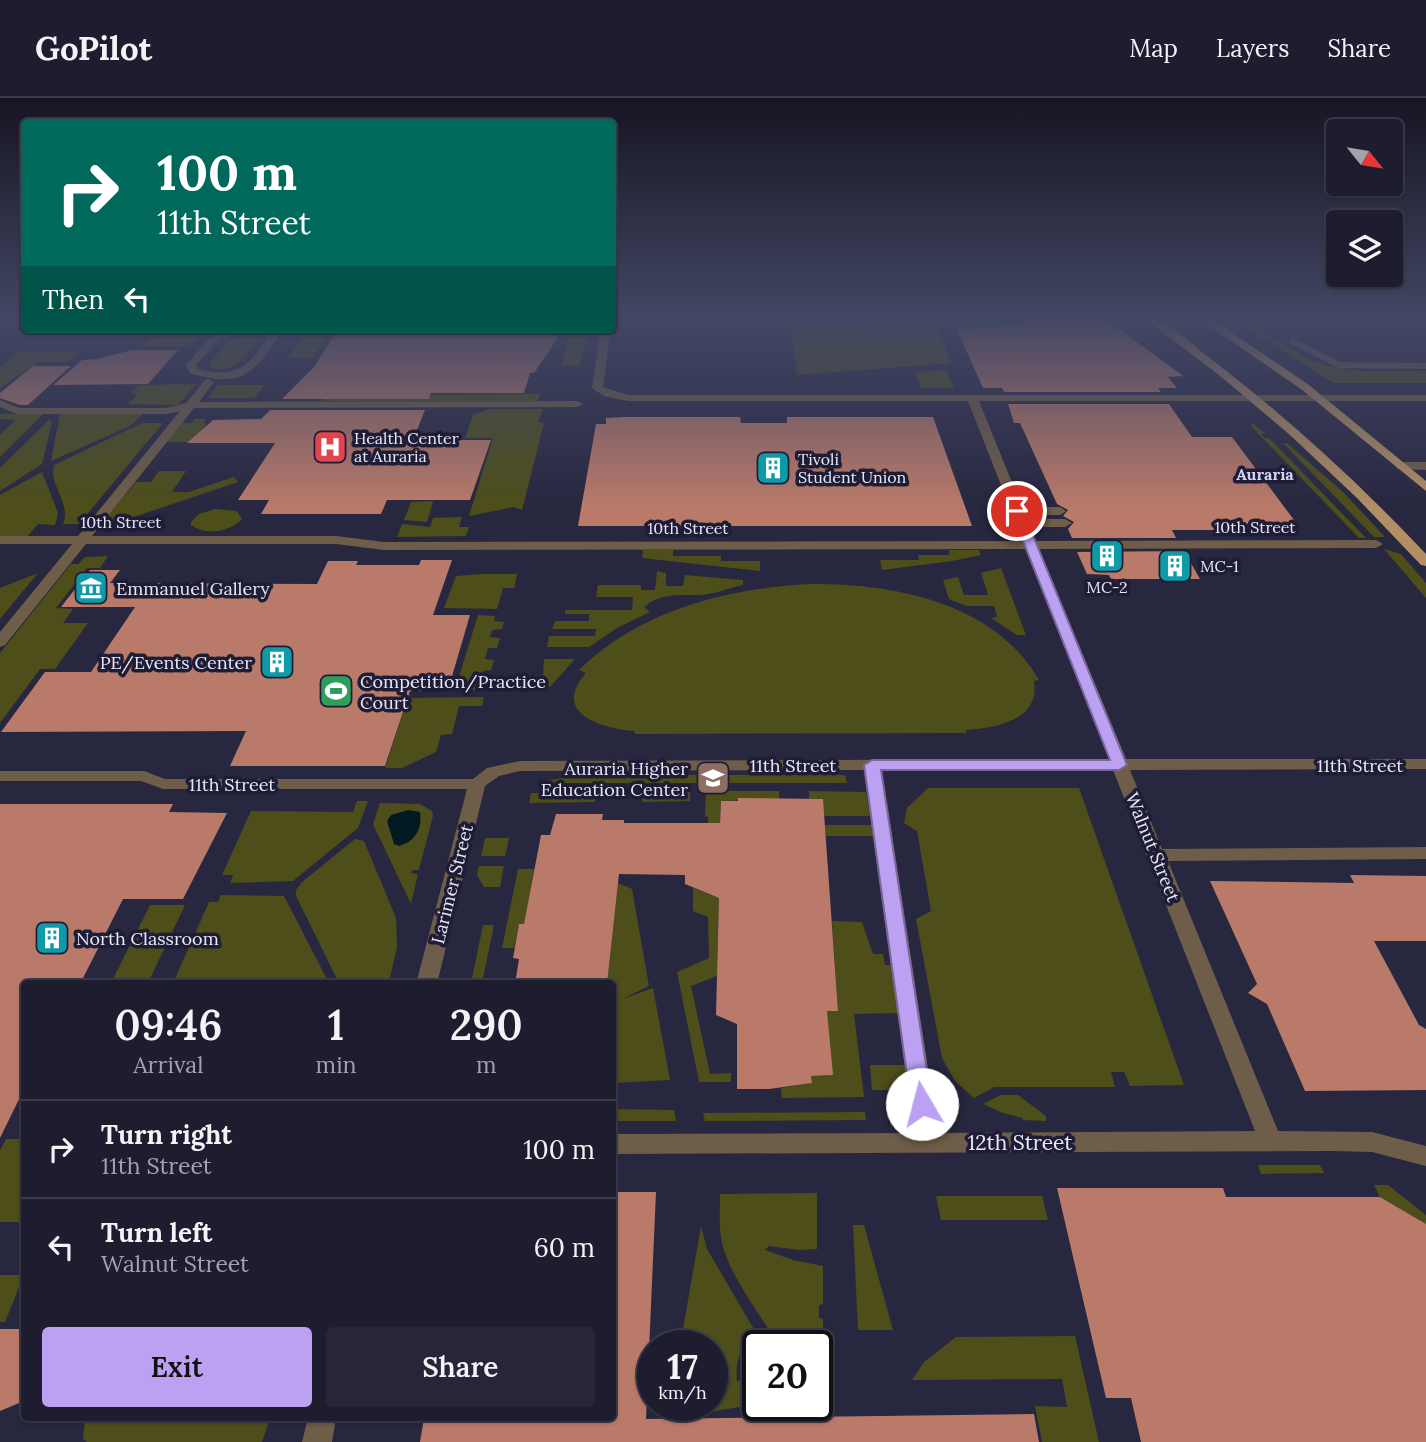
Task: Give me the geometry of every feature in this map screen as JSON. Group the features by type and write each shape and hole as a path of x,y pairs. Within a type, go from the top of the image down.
{"main road":[{"path":"1233,381 1257,399 1391,523 1426,562"},
{"path":"1294,381 1321,399 1426,487"}],"street":[{"path":"597,381 597,388 608,394 628,398 1426,398"},
{"path":"0,642 209,382"},
{"name":"Walnut Street","path":"972,398 1270,1140"},
{"path":"0,402 17,411 166,411 191,405 577,404"},
{"path":"1401,466 1426,466"},
{"path":"1020,517 1062,517"},
{"name":"10th Street","path":"0,540 336,540 384,547 1376,544"},
{"name":"11th Street","path":"0,776 144,776 163,784 477,784 494,772 520,766 1426,764"},
{"path":"872,765 927,1142"},
{"name":"Larimer Street","path":"427,980 477,784"},
{"path":"1155,855 1426,853"},
{"name":"12th Street","path":"616,1144 1270,1140 1371,1142 1426,1156"},
{"path":"317,1442 321,1421"}],"shaded area":[{"path":"0,381 10,381 10,381 0,389"},
{"path":"919,381 951,381 954,388 921,388"},
{"path":"1330,381 1426,381 1426,383 1334,383"},
{"path":"196,384 178,405 128,404 138,394 130,393 139,385"},
{"path":"218,385 264,385 254,398 208,398"},
{"path":"540,394 538,401 322,401 326,395"},
{"path":"489,409 543,409 538,422 544,423 522,510 514,507 469,516 493,438 465,438 473,415"},
{"path":"0,414 43,414 0,457 0,435 15,420 0,419"},
{"path":"60,414 143,414 130,426 51,461"},
{"path":"195,419 206,419 203,423 207,423 192,442 166,442 182,423 192,423"},
{"path":"49,420 52,422 42,464 0,491 0,468"},
{"path":"142,423 163,423 79,524 63,524 65,509 54,480 54,465"},
{"path":"1252,423 1265,433 1261,434 1269,438 1366,538 1359,538 1251,426"},
{"path":"1283,443 1287,443 1344,493 1385,537 1374,537"},
{"path":"159,471 186,471 172,492 189,492 234,477 238,482 113,524 101,524 136,482 151,482"},
{"path":"42,472 58,513 55,525 38,524 27,537 0,537 0,495"},
{"path":"433,501 427,522 404,520 411,502"},
{"path":"215,509 237,511 242,519 225,530 218,531 204,531 191,525 199,514"},
{"path":"462,517 459,527 469,527 466,536 397,537 402,524 430,527 433,518"},
{"path":"1384,549 1401,554 1426,583 1426,598"},
{"path":"643,550 673,550 673,556 721,556 721,561 760,561 760,571 642,558"},
{"path":"949,550 979,550 981,555 882,570 880,560 919,560 918,555 949,555"},
{"path":"108,556 100,568 87,568 56,608 73,609 63,623 88,623 55,669 40,669 0,723 0,653 71,564 78,564 85,557"},
{"path":"1001,568 1026,635 1017,635 991,618 997,617 994,606 967,606 949,599 943,580 958,577 964,595 988,595 981,573"},
{"path":"657,571 666,573 666,586 683,586 685,575 743,580 743,585 709,594 657,599 644,607 650,612 617,628 589,647 547,647 549,636 595,636 596,629 552,629 555,621 589,621 589,614 565,614 565,610 632,610 633,597 596,597 598,585 641,585 641,590 655,590"},
{"path":"38,573 0,619 0,588"},
{"path":"517,574 514,588 503,588 497,609 444,608 456,576"},
{"path":"809,584 907,593 939,602 969,615 996,632 1020,653 1039,680 1034,681 1031,705 1023,713 1003,724 966,730 966,733 635,734 634,731 595,722 577,708 574,699 577,687 586,673 579,670 603,649 629,632 686,606 716,598 746,591"},
{"path":"478,615 495,616 494,621 504,622 502,629 492,630 490,637 500,638 497,648 488,648 485,659 494,660 491,670 483,671 478,686 488,686 487,690 455,690"},
{"path":"544,659 575,659 550,687 546,687 543,679"},
{"path":"484,697 482,706 459,706 452,734 441,735 436,752 402,768 385,768 408,698"},
{"path":"845,775 847,783 536,783 571,776"},
{"path":"928,788 1079,788 1184,1085 1130,1086 1124,1072 1111,1072 1115,1087 994,1087 974,1098 955,1081 942,1058 916,919 931,911 917,831 904,823 907,808"},
{"path":"706,791 779,791 779,799 721,801 720,824 708,824 708,817 705,816"},
{"path":"809,791 866,792 870,816 824,816 809,799"},
{"path":"643,792 690,792 690,801 642,802"},
{"path":"531,793 596,793 595,802 529,803"},
{"path":"357,801 368,801 358,828 293,881 230,883 233,875 222,875 251,811 353,812"},
{"path":"380,803 420,804 432,811 419,870 413,870 411,873 418,874 411,904 373,824"},
{"path":"824,825 873,825 874,836 826,836"},
{"path":"485,838 509,838 505,856 481,856"},
{"path":"355,839 364,841 396,918 397,947 389,980 338,980 296,896 296,890 302,882"},
{"path":"479,866 504,866 500,887 484,887 477,875"},
{"path":"518,869 534,869 525,924 519,924 514,948 502,948"},
{"path":"618,883 632,889 649,986 622,999 653,988 670,1080 616,1083 616,980 607,980"},
{"path":"693,888 719,898 717,976 691,986 710,1074 731,1073 731,1082 699,1082 677,972 709,958 708,917 693,911"},
{"path":"221,895 284,896 327,980 174,980 209,902 218,902"},
{"path":"150,905 185,905 149,980 112,980"},
{"path":"832,921 862,922 873,954 883,954 885,965 893,965 900,1013 854,1014 864,1097 782,1098 781,1088 811,1083 811,1076 832,1075 827,1011 838,1010"},
{"path":"483,925 494,925 483,980 472,980"},
{"path":"870,1065 909,1065 912,1090 872,1090"},
{"path":"1001,1095 1018,1095 1046,1116 1046,1121 1023,1120 983,1104"},
{"path":"616,1109 674,1110 676,1121 616,1121"},
{"path":"865,1112 866,1120 705,1121 703,1113"},
{"path":"6,1139 21,1139 21,1222 0,1222 0,1150"},
{"path":"1258,1165 1320,1165 1324,1173 1261,1174"},
{"path":"1374,1185 1388,1185 1426,1215 1426,1224 1380,1197"},
{"path":"817,1193 817,1249 799,1250 769,1246 765,1250 793,1260 823,1266 823,1304 819,1305 819,1318 823,1319 823,1330 769,1330 724,1251 720,1194"},
{"path":"936,1196 1042,1196 1048,1220 941,1220"},
{"path":"853,1225 864,1225 893,1330 858,1330"},
{"path":"701,1226 707,1249 754,1330 742,1330 737,1381 742,1380 742,1407 728,1409 728,1330 683,1330"},
{"path":"0,1275 21,1275 21,1282 5,1322 0,1322"},
{"path":"1075,1336 1099,1442 1042,1442 1035,1406 1067,1407 1062,1379 912,1380 924,1362 956,1337"},
{"path":"85,1421 269,1421 262,1442 87,1442 83,1439"}],"water":[{"path":"408,810 420,812 419,829 414,838 399,846 394,844 387,821 391,815"}],"building":[{"path":"15,381 55,381 28,405 0,398 0,393"},
{"path":"58,381 151,381 148,384 53,385"},
{"path":"300,381 528,381 524,393 431,393 429,399 282,399"},
{"path":"980,381 1171,381 1177,388 1158,388 1161,392 1004,392 1002,388 983,388"},
{"path":"1008,404 1169,404 1192,437 1232,437 1297,524 1243,524 1247,530 1172,530 1176,538 1072,538 1068,529 1074,522 1063,516 1068,510 1057,504 1020,423 1014,423"},
{"path":"270,410 425,410 413,440 491,440 470,500 387,500 381,514 261,514 269,500 238,500 275,443 187,443 213,420 261,419"},
{"name":"Tivoli Student Union","path":"626,417 740,417 741,423 787,423 787,417 933,417 972,526 578,526 596,424 606,424 606,418"},
{"path":"1184,551 1200,579 1111,579 1109,575 1087,574 1077,552"},
{"name":"PE/Events Center","path":"421,560 452,560 433,615 470,615 448,690 410,691 385,766 230,766 246,731 1,732 45,672 91,672 135,607 61,607 90,570 120,570 110,583 317,584 328,561 358,561 356,565 419,565"},
{"path":"738,798 823,799 838,1011 827,1011 833,1075 811,1076 812,1083 769,1089 737,1089 737,1024 716,1015 719,898 685,884 685,875 619,874 607,980 516,980 519,959 513,958 519,924 524,924 541,835 550,835 556,814 603,814 602,820 624,820 624,823 720,823 721,801 738,801"},
{"name":"North Classroom","path":"0,804 173,804 169,812 227,813 183,899 123,899 82,980 21,980 21,1095 0,1138"},
{"path":"1350,875 1426,876 1426,941 1374,941 1419,1025 1426,1029 1426,1090 1305,1091 1267,1004 1248,993 1257,984 1210,881 1354,883"},
{"path":"1057,1188 1223,1188 1226,1197 1380,1197 1426,1224 1426,1442 1141,1442 1131,1398 1106,1398"},
{"path":"616,1192 656,1192 650,1330 637,1330 637,1421 728,1421 728,1418 742,1418 742,1421 833,1421 833,1417 1034,1414 1039,1442 420,1442 424,1421 616,1421"},
{"path":"0,1329 21,1329 21,1402 0,1411"}],"place":[{"name":"Health Center at Auraria","path":"330,447"},
{"name":"Tivoli Student Union","path":"773,468"},
{"name":"MC-2","path":"1107,556"},
{"name":"MC-1","path":"1175,566"},
{"name":"Emmanuel Gallery","path":"91,588"},
{"name":"PE/Events Center","path":"277,662"},
{"name":"Competition/Practice Court","path":"336,691"},
{"name":"Auraria Higher Education Center","path":"713,778"},
{"name":"North Classroom","path":"52,938"}],"district":[{"name":"Auraria","path":"1265,474"}],"route":[{"path":"922,1104 872,765 1119,765 1017,511"}]}
